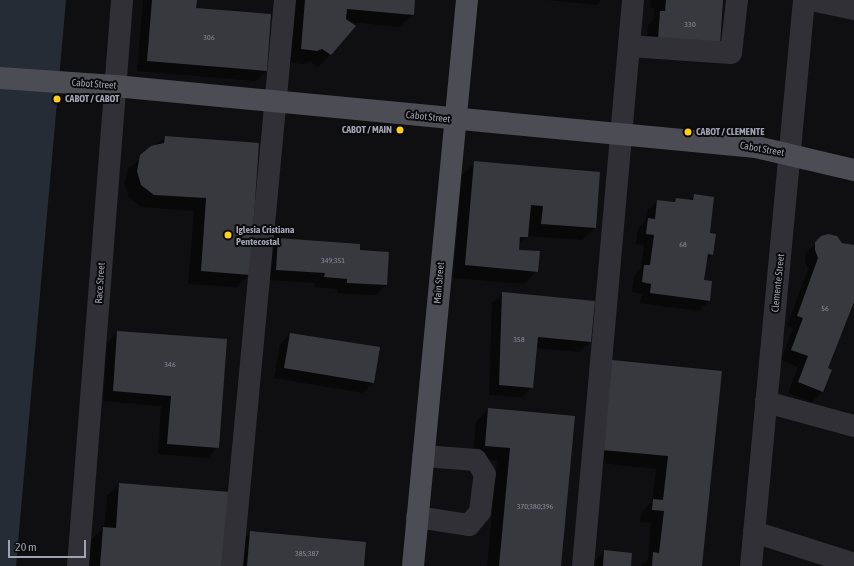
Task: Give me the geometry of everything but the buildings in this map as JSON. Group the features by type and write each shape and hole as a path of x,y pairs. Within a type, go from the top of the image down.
{"main road":[{"name":"Main Street","path":"413,566 467,0"},
{"name":"Cabot Street","path":"0,78 107,85 756,147 854,170"}],"street":[{"name":"Race Street","path":"78,566 107,85 122,0"},
{"path":"232,566 285,0"},
{"path":"584,566 633,0"},
{"path":"629,46 731,53 737,0"},
{"name":"Clemente Street","path":"751,566 791,154 804,0"},
{"path":"811,0 854,9"},
{"path":"766,402 854,426"},
{"path":"417,517 468,525 480,512 485,474 476,460 423,456"},
{"path":"754,532 804,558 854,564"}],"shaded area":[{"path":"0,0 66,0 16,566 0,566"}],"place":[{"name":"CABOT / CABOT","path":"57,99"},
{"name":"CABOT / MAIN","path":"400,130"},
{"name":"CABOT / CLEMENTE","path":"688,132"},
{"name":"Iglesia Cristiana Pentecostal","path":"228,235"}]}
